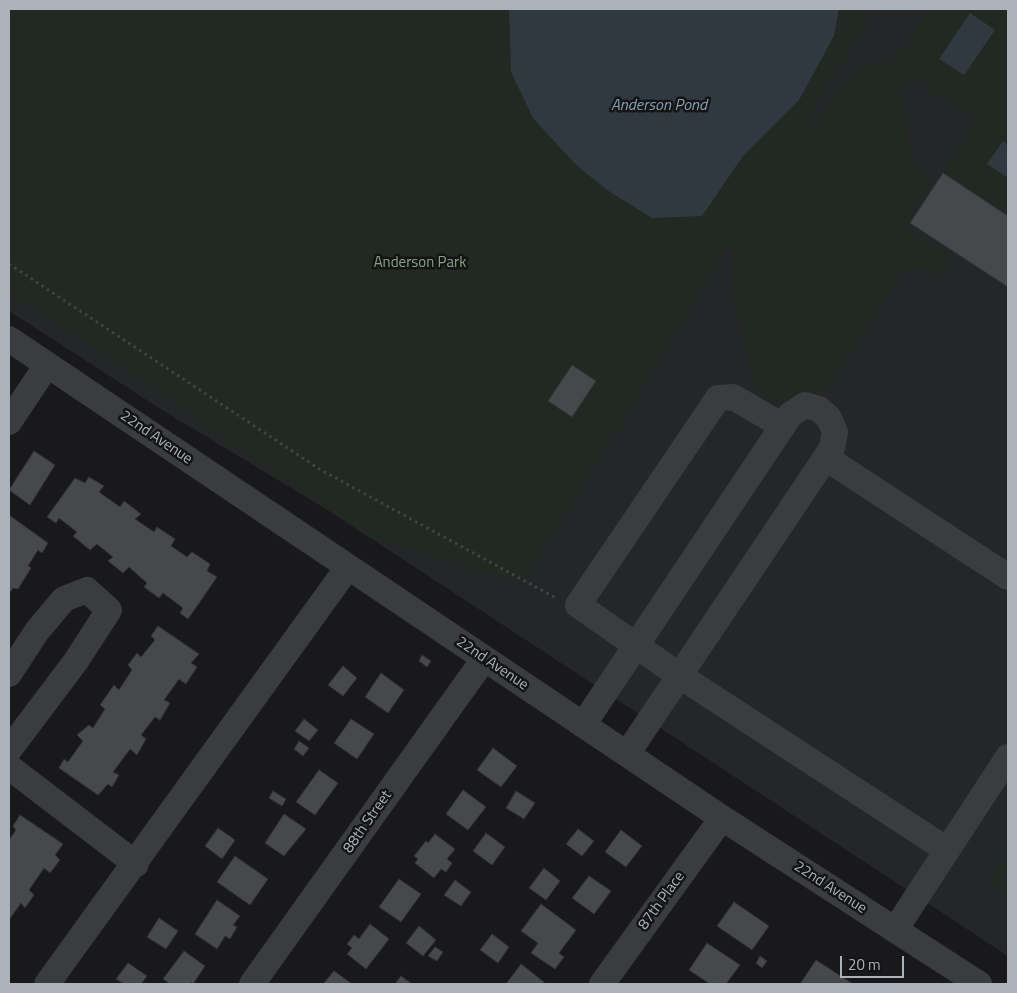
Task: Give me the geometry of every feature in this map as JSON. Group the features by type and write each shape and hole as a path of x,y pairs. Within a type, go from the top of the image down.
{"street":[{"name":"22nd Avenue","path":"9,339 722,818 979,984"},
{"path":"9,422 47,365"},
{"path":"783,426 733,397 718,398 578,605 680,676 947,850"},
{"path":"583,724 790,415 805,405 819,409 829,418 835,432 832,448 627,754"},
{"path":"826,458 1008,577"},
{"path":"47,984 136,864 348,567"},
{"path":"9,674 37,631 64,599 87,590 109,610 76,661 9,750"},
{"name":"88th Street","path":"252,984 484,659"},
{"path":"895,930 1008,757"},
{"path":"9,767 136,864"},
{"name":"87th Place","path":"602,984 722,818"}],"path":[{"path":"9,264 321,470 551,597 578,605"}],"shaded area":[{"path":"9,9 1008,9 1008,956 326,509 162,410 9,311"}],"green space":[{"name":"Anderson Park","path":"9,9 873,9 776,169 849,82 868,65 886,60 894,65 930,9 1008,9 1008,214 944,171 977,119 911,76 901,91 913,159 918,170 933,177 902,225 954,257 945,269 938,275 920,268 904,271 822,397 815,396 781,404 761,392 753,379 735,299 731,242 523,583 369,537 9,290"},
{"path":"1008,849 1008,893 988,881"}],"water":[{"name":"Anderson Pond","path":"509,9 839,9 834,36 799,100 743,156 702,216 652,218 610,192 577,166 533,118 511,72"},
{"path":"970,13 995,30 964,75 939,59"},
{"path":"1003,141 1008,145 1008,178 987,164"}],"building":[{"path":"943,173 1008,216 1008,287 910,223"},
{"path":"572,365 596,381 572,417 548,401"},
{"path":"34,451 55,465 30,505 9,490"},
{"path":"89,477 104,486 99,492 120,507 124,501 141,514 135,519 154,532 157,527 175,539 171,546 187,557 192,552 210,564 207,571 217,577 188,619 180,613 183,608 163,593 159,598 144,587 147,583 129,567 123,573 108,561 113,557 97,544 90,550 73,536 77,532 59,518 56,523 47,517 75,478 85,483"},
{"path":"9,515 48,543 42,553 38,550 28,566 31,568 18,589 13,588 9,594"},
{"path":"158,626 199,654 191,663 197,667 186,684 179,679 164,700 170,703 160,720 155,717 141,735 146,739 137,755 130,749 113,772 119,775 112,787 108,784 98,795 59,768 64,759 68,762 83,741 77,735 89,725 93,728 105,709 100,705 114,685 119,690 132,670 128,665 137,653 141,657 155,640 151,636"},
{"path":"422,655 431,661 427,667 419,661"},
{"path":"343,666 357,678 343,696 328,685"},
{"path":"381,673 404,690 388,713 365,697"},
{"path":"304,719 318,730 309,741 295,731"},
{"path":"351,719 374,734 357,759 334,743"},
{"path":"299,741 309,748 303,756 294,749"},
{"path":"493,748 517,766 501,787 477,770"},
{"path":"319,770 338,783 315,815 296,802"},
{"path":"463,790 486,807 468,830 446,814"},
{"path":"273,791 286,799 282,806 269,798"},
{"path":"516,791 535,803 524,819 506,808"},
{"path":"284,814 306,829 284,856 265,843"},
{"path":"20,815 63,844 55,855 60,860 50,873 44,868 29,890 34,895 25,908 21,903 9,920 9,840 16,830 13,826"},
{"path":"218,828 235,840 222,859 205,846"},
{"path":"578,829 594,841 582,856 566,844"},
{"path":"621,830 642,846 626,867 605,852"},
{"path":"486,833 505,847 492,865 473,851"},
{"path":"435,834 455,849 447,859 452,863 446,872 441,869 434,878 415,863 418,859 414,856 426,841 428,843"},
{"path":"235,856 268,879 250,905 217,882"},
{"path":"544,868 560,881 546,900 529,888"},
{"path":"589,876 611,891 594,914 572,898"},
{"path":"399,879 421,894 401,922 379,907"},
{"path":"455,880 471,892 461,906 444,895"},
{"path":"217,900 240,916 233,925 237,927 230,939 225,936 217,949 195,934"},
{"path":"734,902 769,926 752,950 717,926"},
{"path":"541,904 576,930 559,953 564,957 555,969 531,953 538,943 521,931"},
{"path":"159,918 178,931 166,949 147,937"},
{"path":"370,924 389,939 366,969 347,954 352,948 347,944 354,935 359,939"},
{"path":"419,926 436,940 423,956 406,943"},
{"path":"492,934 509,947 498,963 480,950"},
{"path":"707,943 740,965 726,984 710,984 689,970"},
{"path":"435,947 443,952 437,961 428,956"},
{"path":"184,951 205,966 193,984 191,982 189,984 170,984 163,979"},
{"path":"760,956 767,961 762,968 756,963"},
{"path":"816,960 853,984 800,984"},
{"path":"128,963 147,976 141,984 124,984 116,979"},
{"path":"521,964 544,982 543,984 506,984"},
{"path":"334,971 352,984 323,984"},
{"path":"401,976 412,984 395,984"}]}
